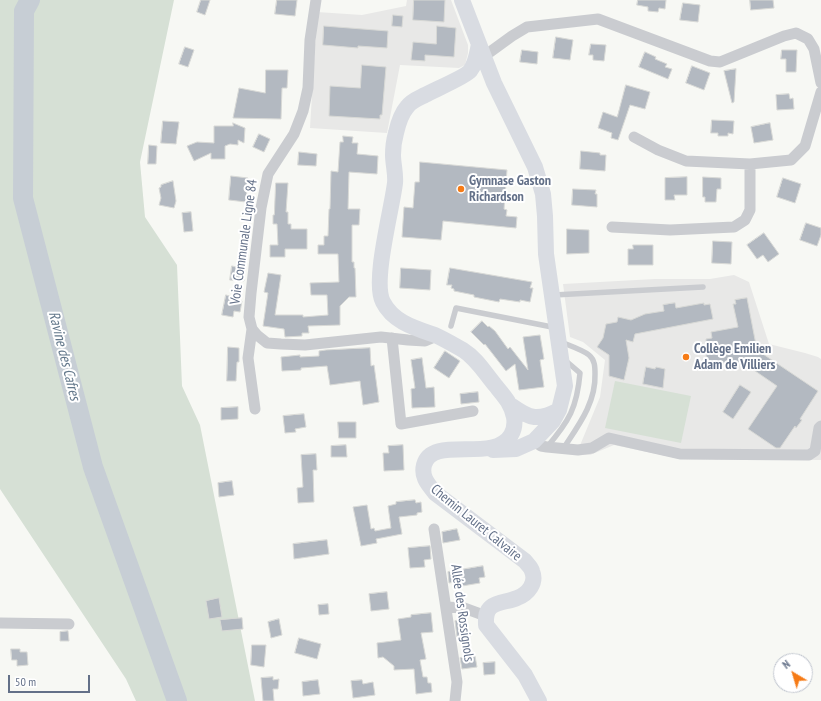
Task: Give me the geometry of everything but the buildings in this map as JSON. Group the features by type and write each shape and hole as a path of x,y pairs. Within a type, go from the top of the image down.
{"main road":[{"path":"462,0 494,83 535,167 542,194 545,216 546,254 565,386 559,410 540,444 516,449 496,451 485,450"},
{"path":"469,73 481,50"},
{"path":"494,83 487,76 480,73 469,73 416,99 407,106 402,114 402,125 396,134 393,154 395,182 379,289 382,302 391,313 403,323 437,336 465,351 477,362 513,413 540,444"},
{"path":"513,413 537,418 559,410"},
{"name":"Chemin Lauret Calvaire","path":"486,616 490,608 529,592 533,583 532,571 524,561 435,493 425,481 422,472 424,462 433,454 450,449 485,450 500,445 508,440 513,430 513,413"},
{"path":"486,616 486,625 525,675 539,701"}],"street":[{"name":"Voie Communale Ligne 84","path":"255,409 248,358 252,329 250,317 251,293 261,208 268,174 294,134 303,111 308,88 310,40 316,0"},
{"path":"481,50 490,52 527,27 598,18 710,61 720,62 784,36 796,34 808,39 814,49 821,83"},
{"path":"634,137 658,150 686,161 750,164 791,160 805,146 821,92"},
{"path":"612,227 670,230 734,227 745,220 750,210 750,164"},
{"path":"252,329 267,343 305,345 381,337 425,340 437,336"},
{"path":"392,338 402,424 474,411"},
{"path":"540,444 563,449 578,450 592,448 609,438 680,454 809,455 815,450 819,428 821,426"},
{"name":"Allée des Rossignols","path":"434,529 457,682 455,701"},
{"path":"446,607 464,608 486,616"},
{"path":"0,623 69,624"}],"lane":[{"path":"552,295 703,287"},
{"path":"451,326 456,308 552,327 557,333 588,354 595,364 596,381 592,399 583,418 563,449"},
{"path":"540,444 563,428 578,393 580,373 561,358"}],"shaded area":[{"path":"0,0 174,0 140,162 145,217 177,265 182,386 200,425 255,701 136,701 126,679 0,489"},
{"path":"407,0 451,0 468,45 465,65 459,68 400,65 387,133 310,128 317,12 362,15 406,6"},
{"path":"734,275 749,282 769,344 805,353 821,359 821,460 680,459 614,445 590,455 576,455 600,397 605,360 583,342 570,337 563,284 655,279 710,279"},
{"path":"615,381 691,396 681,443 605,428"}],"waterway":[{"name":"Ravine des Cafres","path":"30,0 24,11 23,198 93,467 177,701"}],"place":[{"name":"Gymnase Gaston Richardson","path":"461,189"},
{"name":"Collège Emilien Adam de Villiers","path":"686,357"}]}
